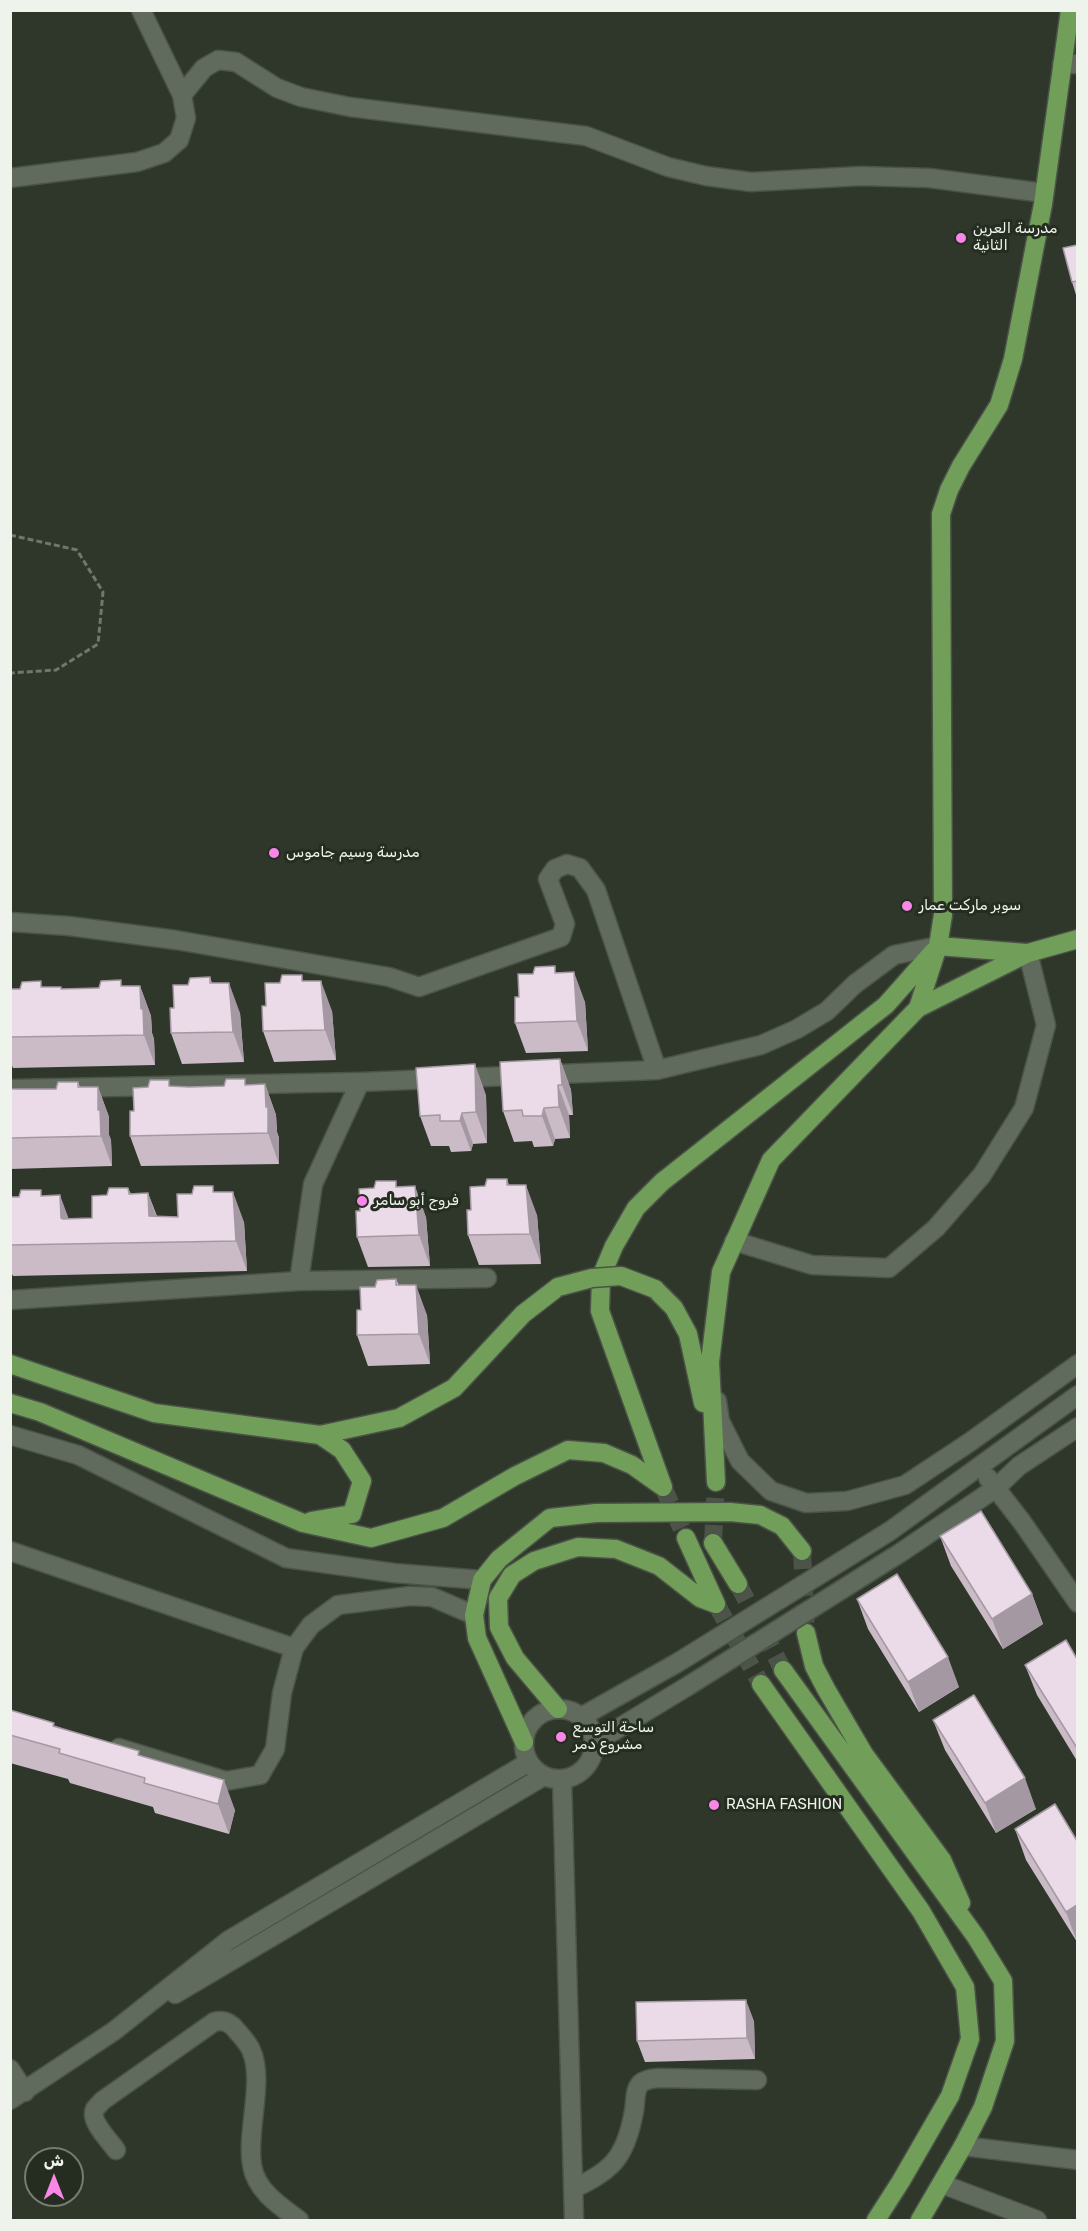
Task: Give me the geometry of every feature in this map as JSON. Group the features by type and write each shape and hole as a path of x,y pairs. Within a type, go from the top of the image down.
{"main road":[{"path":"918,1008 938,946 943,915 941,514 949,490 961,466 999,405 1013,359 1070,64 1070,10"},
{"path":"10,1364 154,1413 320,1435 399,1418 454,1388 523,1314 558,1287 592,1278 621,1276 655,1289 674,1308 688,1334 716,1473 710,1362 721,1272 771,1160 918,1008 1028,953 1077,939"},
{"path":"938,946 1028,953"},
{"path":"10,1403 40,1412 303,1523 371,1538 443,1518 515,1476 568,1450 604,1453 632,1465 663,1486 600,1311 601,1277 614,1246 636,1208 662,1182 886,1005 938,946"},
{"path":"303,1523 351,1514 362,1481 342,1450 320,1435"},
{"path":"524,1742 477,1638 474,1615 482,1580 499,1558 550,1518 596,1513 730,1512 760,1515 782,1526 802,1551"},
{"path":"558,1709 514,1658 499,1627 498,1598 512,1575 534,1561 578,1546 616,1549 659,1566 699,1598 716,1604 686,1538"},
{"path":"713,1543 738,1584"},
{"path":"806,1633 814,1666 826,1689 864,1754 942,1860 976,1937"},
{"path":"783,1670 976,1937 1003,1981 1005,2041 983,2107 920,2220"},
{"path":"762,1683 921,1911 965,1987 970,2039 950,2096 876,2220"}],"street":[{"path":"10,178 137,162 164,153 179,140 186,118 182,95 141,10"},
{"path":"182,95 204,68 218,60 236,62 277,88 301,97 350,107 586,136 668,167 706,176 751,182 861,176 929,178 1044,193"},
{"path":"10,922 69,926 176,940 389,977 419,987 561,937 565,924 548,879 555,869 567,864 580,868 596,890 657,1070"},
{"path":"10,1089 360,1082 657,1070 770,1041 797,1029 827,1011 855,984 894,955 938,946"},
{"path":"734,1241 812,1264 889,1268 936,1228 982,1175 1024,1108 1046,1025 1028,953"},
{"path":"298,1281 313,1184 360,1082"},
{"path":"10,1300 298,1281 488,1278"},
{"path":"710,1362 720,1421 740,1461 771,1491 806,1503 847,1501 906,1485 970,1442 1077,1364"},
{"path":"581,1717 677,1663 890,1531 1077,1395"},
{"path":"594,1743 900,1553 996,1488 1019,1466 1077,1427"},
{"path":"10,1435 78,1455 286,1558 394,1572 482,1580"},
{"path":"980,1467 1022,1522 1077,1603"},
{"path":"10,1551 294,1648"},
{"path":"101,1743 226,1780 261,1775 275,1749 282,1693 294,1648 311,1625 338,1605 410,1596 432,1597 474,1615"},
{"path":"558,1709 567,1710 581,1717 592,1733 594,1743 588,1763 581,1771 562,1779 544,1776 529,1762 525,1752 524,1742 531,1723 548,1711 558,1709"},
{"path":"114,2031 229,1940 529,1762"},
{"path":"10,2069 17,2096 114,2031 544,1776"},
{"path":"562,1779 575,2188 574,2220"},
{"path":"116,2150 94,2116 95,2110 102,2101 214,2022 220,2020 227,2022 233,2026 252,2052 255,2069 255,2105 251,2128 252,2166 265,2193 299,2220"},
{"path":"575,2188 596,2177 614,2161 627,2140 635,2108 636,2093 640,2084 647,2079 757,2079"},
{"path":"963,2146 1077,2160"},
{"path":"942,2184 1037,2220"}],"path":[{"path":"10,535 77,550 103,592 98,644 56,670 10,673"}],"building":[{"path":"1077,245 1077,281 1072,282 1063,248"},
{"path":"555,966 555,973 574,972 577,1021 515,1023 515,997 519,997 518,974 533,974 535,967"},
{"path":"282,975 302,975 302,981 321,981 325,1030 263,1031 262,1006 266,1006 265,983 280,983"},
{"path":"210,977 210,983 229,983 233,1032 171,1033 170,1008 174,1008 173,985 188,985 190,978"},
{"path":"121,980 121,986 140,986 144,1035 10,1037 10,989 20,989 22,982 41,981 41,987 61,987 61,989 99,988 101,981"},
{"path":"560,1059 562,1085 558,1085 559,1107 544,1108 542,1116 523,1116 522,1110 503,1111 500,1062"},
{"path":"475,1064 476,1112 462,1113 460,1121 440,1121 440,1115 420,1116 416,1068"},
{"path":"226,1079 245,1079 245,1085 265,1084 268,1133 130,1136 130,1111 134,1111 133,1088 148,1087 150,1080 169,1080 169,1086 224,1086"},
{"path":"58,1082 78,1082 78,1087 98,1087 101,1136 10,1138 10,1089 56,1089"},
{"path":"487,1179 507,1179 507,1185 526,1185 530,1234 468,1235 467,1210 471,1210 470,1187 485,1186"},
{"path":"376,1181 396,1181 396,1187 415,1186 419,1235 357,1237 356,1211 360,1211 359,1189 374,1188"},
{"path":"194,1186 213,1186 213,1192 233,1192 236,1241 10,1245 10,1197 19,1197 21,1190 41,1190 41,1196 60,1195 61,1218 63,1219 92,1218 92,1196 107,1195 109,1188 128,1188 129,1194 148,1193 149,1216 178,1217 177,1194 192,1194"},
{"path":"396,1279 396,1285 416,1285 419,1334 357,1335 357,1310 361,1310 360,1287 375,1287 377,1280"},
{"path":"981,1511 1032,1594 992,1619 940,1536"},
{"path":"897,1574 948,1657 908,1682 857,1599"},
{"path":"1066,1640 1077,1659 1077,1748 1025,1665"},
{"path":"974,1695 1025,1778 985,1803 933,1720"},
{"path":"10,1710 54,1723 53,1726 139,1751 138,1755 224,1780 218,1804 144,1783 145,1778 59,1753 60,1749 10,1735"},
{"path":"1055,1804 1077,1841 1077,1905 1066,1912 1015,1829"},
{"path":"746,2000 747,2038 637,2041 636,2002"}],"tunnel":[{"path":"713,1543 716,1482"},
{"path":"663,1487 686,1538"},
{"path":"802,1551 806,1633"},
{"path":"738,1584 783,1670"},
{"path":"716,1604 761,1684"}],"place":[{"name":"مدرسة العرين الثانية","path":"961,238"},
{"name":"مدرسة وسيم جاموس","path":"274,853"},
{"name":"سوبر ماركت عمار","path":"907,906"},
{"name":"فروج أبو سامر","path":"362,1201"},
{"name":"ساحة التوسع مشروع دمر","path":"561,1737"},
{"name":"RASHA FASHION","path":"714,1805"}]}
